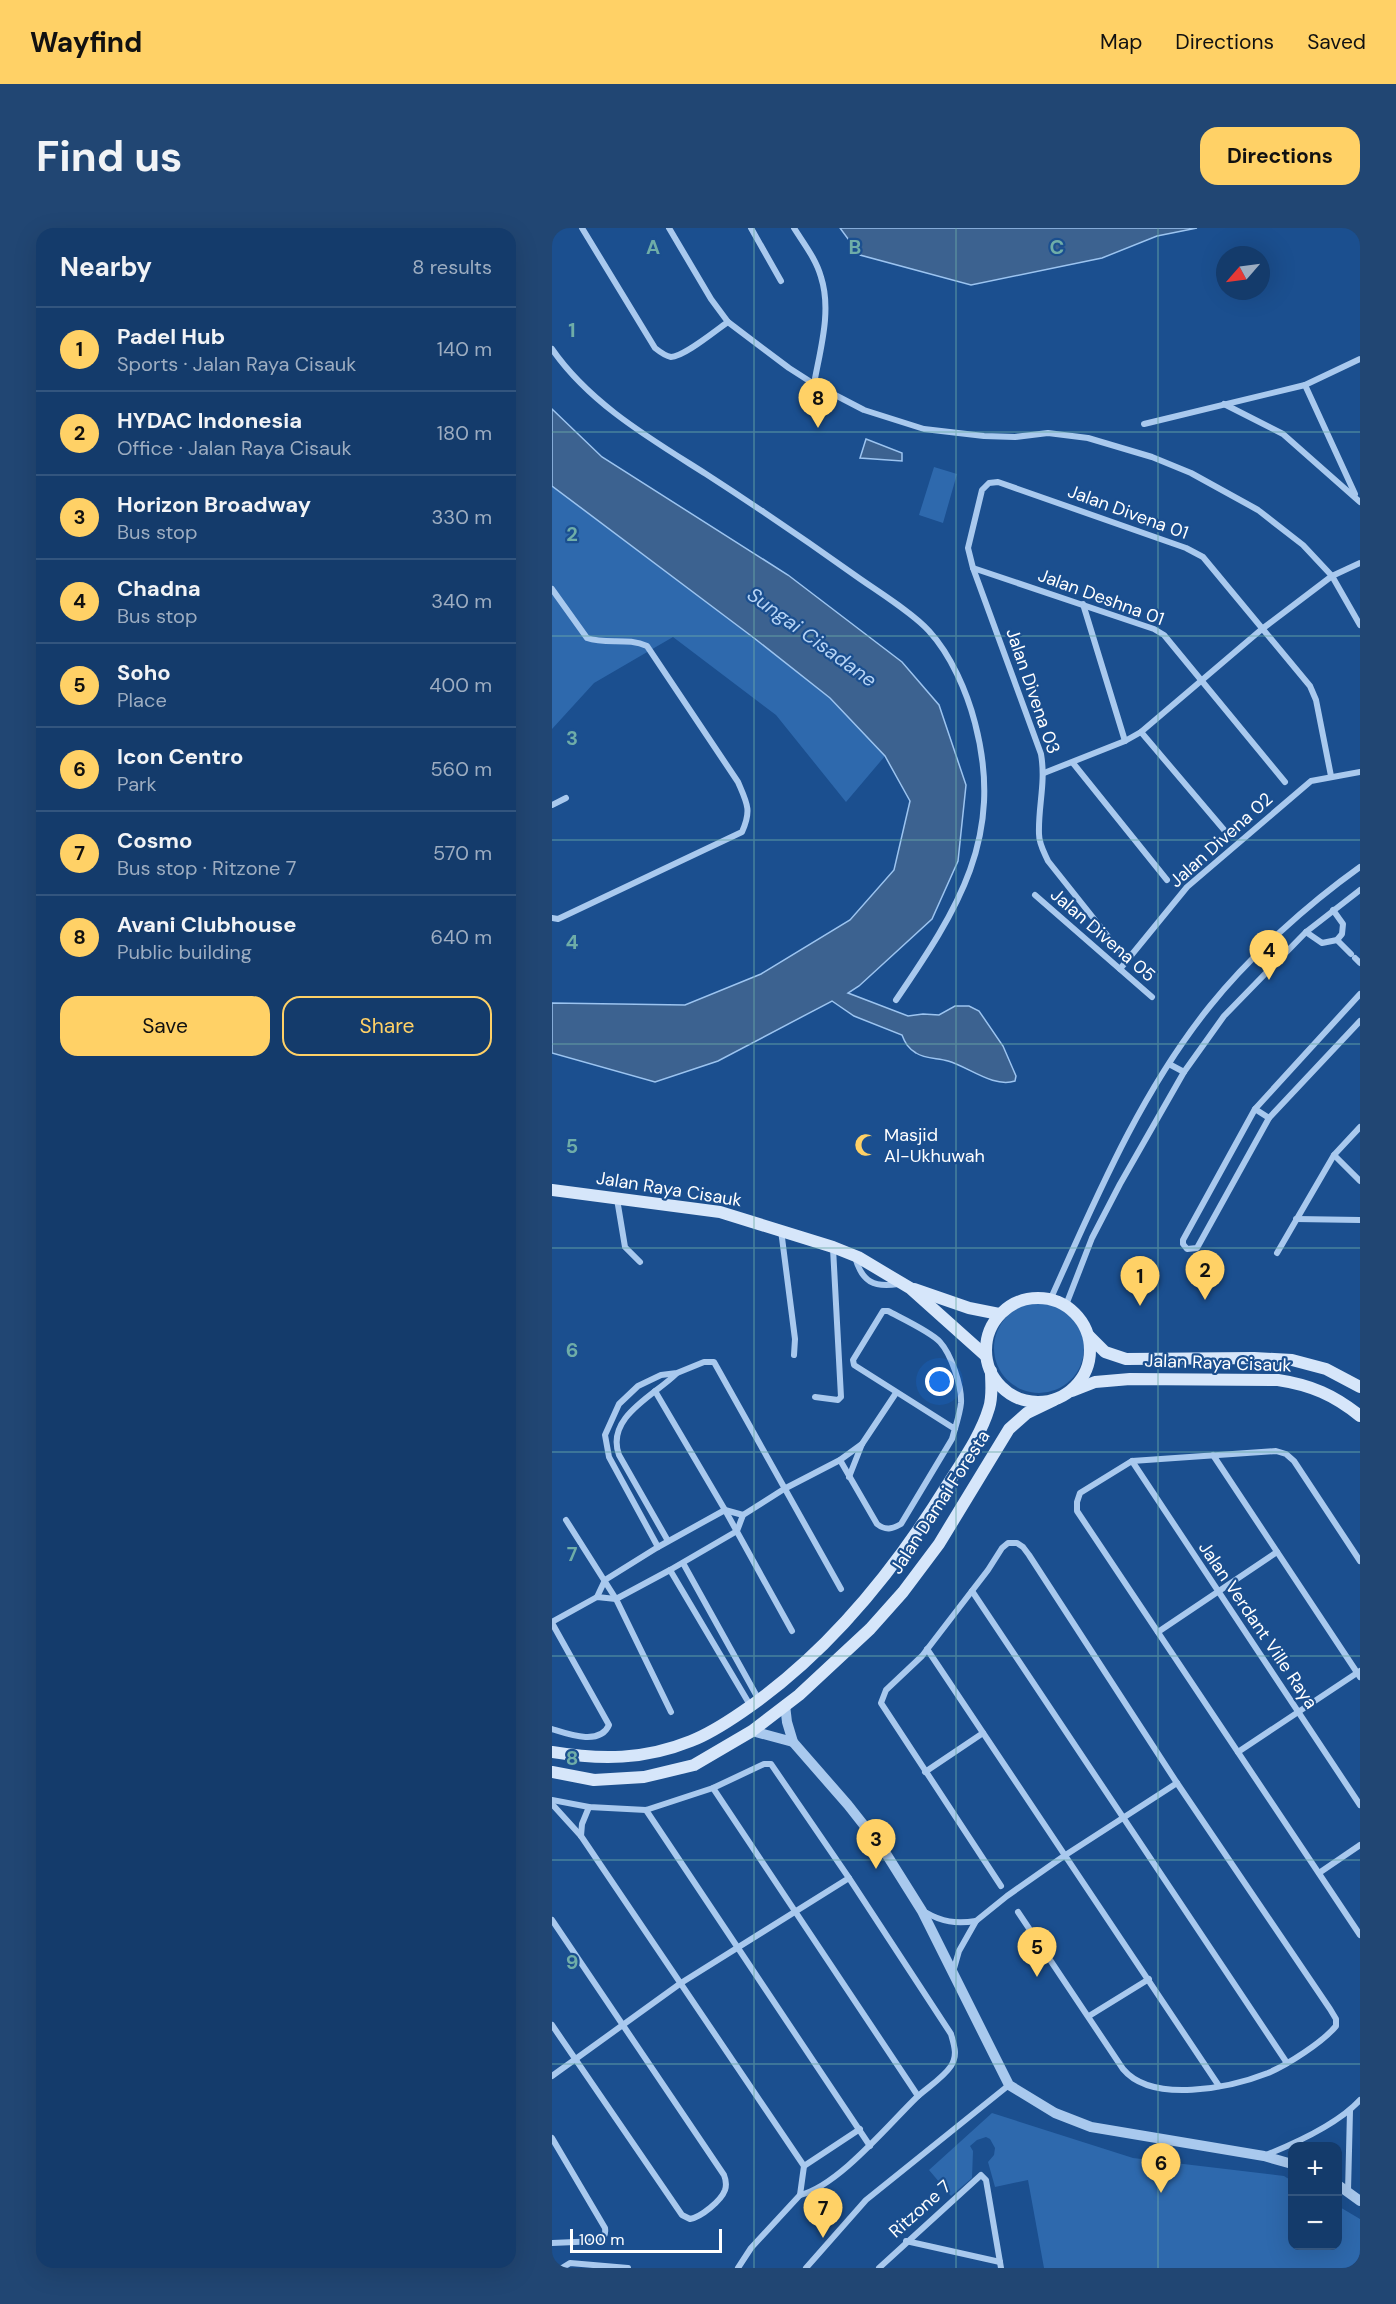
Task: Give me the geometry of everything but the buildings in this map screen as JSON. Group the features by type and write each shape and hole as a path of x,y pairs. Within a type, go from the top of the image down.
{"main road":[{"name":"Jalan Raya Cisauk","path":"552,1190 720,1212 781,1229 833,1247 854,1256 906,1286 969,1308 999,1314"},
{"name":"Jalan Raya Cisauk","path":"906,1286 986,1356"},
{"path":"1032,1297 1051,1298 1066,1305 1080,1318 1089,1336 1090,1357 1083,1377 1069,1392 1054,1400 1039,1402 1017,1397 999,1384 986,1356 988,1334 999,1314 1014,1302 1032,1297"},
{"name":"Jalan Raya Cisauk","path":"1089,1336 1105,1352 1125,1359 1292,1360 1326,1369 1360,1387"},
{"name":"Jalan Damai Foresta","path":"552,1752 612,1759 639,1755 690,1742 755,1703 810,1658 888,1570 927,1519 982,1425 992,1394 991,1371"},
{"name":"Jalan Raya Cisauk","path":"1069,1392 1095,1382 1130,1379 1278,1380 1294,1382 1327,1393 1360,1416"},
{"name":"Jalan Damai Foresta","path":"552,1772 594,1780 644,1777 694,1765 752,1731 825,1672 870,1629 927,1560 1009,1429 1027,1413 1054,1400"},
{"path":"810,1658 825,1672"},
{"path":"639,1755 644,1777"}],"street":[{"path":"582,228 660,353 670,357 681,354 728,322"},
{"path":"669,228 711,299 728,322 814,384 864,410 924,429 984,436 1015,437 1048,433 1088,438 1152,457 1191,473 1258,510 1303,545 1332,576 1360,626"},
{"path":"752,228 781,281"},
{"path":"794,228 817,266 824,286 824,330 814,384"},
{"path":"552,349 593,394 642,433 765,513 886,597 928,630 944,652 969,700 981,745 985,780 984,816 978,852 964,889 924,959 896,1000"},
{"path":"1144,424 1305,385 1360,359"},
{"path":"1305,385 1358,500"},
{"path":"1224,404 1282,434 1358,500"},
{"name":"Jalan Divena 01","path":"988,483 998,482 1186,548 1203,557 1262,629"},
{"name":"Jalan Divena 03","path":"988,483 982,490 968,548 973,568 1041,754 1044,773 1038,835 1048,861 1126,959"},
{"path":"1044,773 1073,763 1141,732 1262,629 1332,576 1360,563"},
{"name":"Jalan Deshna 01","path":"973,568 1083,604 1154,629 1164,635 1285,782"},
{"path":"552,590 586,638 638,641 647,646 738,782 747,802 749,818 742,832 558,920 552,918"},
{"path":"1083,604 1125,741"},
{"path":"1262,629 1310,686 1316,699 1331,776"},
{"path":"1141,732 1225,831"},
{"path":"1073,763 1167,880"},
{"name":"Jalan Divena 02","path":"1120,969 1187,887 1311,781 1360,772"},
{"path":"552,805 566,798"},
{"path":"1051,1298 1097,1196 1128,1136 1169,1064 1210,1006 1254,958 1301,915 1360,867"},
{"path":"1066,1305 1092,1238 1184,1072 1224,1016 1306,932 1360,890"},
{"name":"Jalan Divena 05","path":"1035,895 1152,997"},
{"path":"1306,932 1322,944 1337,940 1342,934 1343,924 1333,910"},
{"path":"1337,940 1355,959"},
{"path":"1360,994 1256,1108 1183,1240 1187,1249 1197,1248 1269,1118 1360,1021"},
{"path":"1169,1064 1184,1072"},
{"path":"1256,1108 1269,1118"},
{"path":"1277,1253 1334,1155 1360,1126"},
{"path":"1334,1155 1360,1181"},
{"path":"617,1198 625,1248 640,1262"},
{"path":"1296,1219 1360,1220"},
{"path":"781,1229 795,1338 794,1355"},
{"path":"815,1397 838,1400 841,1397 835,1322 833,1247"},
{"path":"840,1460 877,1524 884,1529 892,1529 902,1524 952,1439 955,1429 961,1402 951,1361 940,1341 888,1311 883,1311 853,1360 854,1365 955,1429"},
{"path":"658,1547 609,1457 605,1435 623,1398 647,1380 677,1373 704,1362 714,1362 841,1589"},
{"path":"668,1541 619,1455 616,1440 629,1413 639,1402 677,1373"},
{"path":"656,1391 792,1631"},
{"path":"849,1476 862,1444 896,1392"},
{"path":"552,1729 572,1736 590,1737 602,1733 609,1725 552,1622 597,1597 616,1599 683,1563 737,1531 743,1515 784,1489 840,1460 862,1444"},
{"path":"1360,1561 1294,1461 1286,1454 1276,1451 1132,1461 1080,1493 1077,1502 1077,1511 1360,1935"},
{"path":"609,1457 619,1455"},
{"path":"1213,1455 1359,1674 1298,1711 1238,1752"},
{"name":"Jalan Verdant Ville Raya","path":"1132,1461 1360,1805"},
{"path":"597,1597 605,1580 668,1541 725,1510 743,1515"},
{"path":"566,1520 616,1599 671,1712"},
{"path":"1000,1886 881,1702 886,1690 927,1649 1002,1548 1008,1543 1017,1543 1023,1547 1177,1783 1336,2019 1336,2026 1287,2063 1268,2073 1220,2086 1177,2090 1142,2084 1123,2069 1018,1912"},
{"path":"1158,1632 1277,1552"},
{"path":"683,1563 744,1674 755,1703"},
{"path":"670,1570 734,1679 755,1703"},
{"path":"972,1591 1287,2063"},
{"path":"927,1649 1220,2086"},
{"path":"734,1679 744,1674"},
{"path":"785,1705 793,1742 885,1852 922,1911 1008,2085 1055,2113 1091,2127 1264,2156 1288,2163"},
{"path":"752,1731 793,1742"},
{"path":"925,1772 982,1733"},
{"path":"552,1802 589,1807 646,1810 713,1788 764,1764 771,1764 951,2034 955,2047 955,2057 951,2066 918,2096 870,2146 824,2184 800,2195 752,2248 738,2268"},
{"path":"953,1973 959,1951 976,1921 1064,1856 1177,1783"},
{"path":"713,1788 918,2096"},
{"path":"552,1802 580,1836 804,2166 800,2195"},
{"path":"580,1836 589,1807"},
{"path":"646,1810 870,2146"},
{"path":"1319,1873 1360,1845"},
{"path":"552,2076 681,1983 849,1878"},
{"path":"922,1911 944,1922 976,1921"},
{"path":"552,1920 724,2175 726,2186 724,2192 698,2217 690,2219 682,2215 552,2025"},
{"path":"1089,2016 1149,1978"},
{"path":"806,2268 866,2200 1008,2085"},
{"path":"1264,2156 1291,2145 1350,2111 1360,2100"},
{"path":"1348,2191 1350,2111"},
{"path":"804,2166 860,2129"},
{"path":"552,2138 606,2232 603,2238 597,2241 552,2243"},
{"name":"Ritzone 7","path":"879,2268 978,2176 983,2175 986,2180 1000,2265"},
{"path":"1342,2188 1360,2201"},
{"path":"906,2241 1000,2265"},
{"path":"562,2268 570,2263 628,2268"}],"shaded area":[{"path":"934,467 957,474 943,523 919,515"},
{"path":"552,486 830,698 885,756 846,802 776,715 673,637 594,683 552,729"},
{"path":"1030,1303 1048,1303 1064,1310 1077,1323 1084,1339 1084,1357 1077,1373 1064,1386 1048,1393 1030,1393 1014,1386 1001,1373 994,1357 994,1339 1001,1323 1014,1310"},
{"path":"992,2113 1133,2158 1284,2176 1288,2178 1288,2250 1342,2250 1342,2208 1360,2219 1360,2268 1044,2268 1028,2180 995,2187 988,2162 994,2155 995,2148 990,2139 986,2137 977,2140 970,2146 973,2151 972,2178 951,2196 929,2170"}],"water":[{"path":"840,228 1197,228 1157,236 1102,258 971,285 860,255"},
{"name":"Sungai Cisadane","path":"552,409 602,457 788,575 902,662 939,705 966,785 958,861 932,919 859,986 848,993 908,1016 939,1015 955,1006 969,1006 979,1011 1003,1046 1016,1076 1015,1081 998,1082 948,1061 920,1055 909,1047 902,1035 854,1016 832,1001 718,1061 655,1082 552,1053 552,1003 685,1005 761,974 850,920 894,870 910,801 885,756 830,698 552,486"},
{"path":"866,439 902,453 902,461 860,458"}],"place":[{"name":"Avani Clubhouse","path":"818,428"},
{"name":"Chadna","path":"1269,980"},
{"name":"Masjid Al-Ukhuwah","path":"866,1145"},
{"name":"HYDAC Indonesia","path":"1205,1300"},
{"name":"Padel Hub","path":"1140,1306"},
{"name":"Horizon Broadway","path":"876,1869"},
{"name":"Soho","path":"1037,1977"},
{"name":"Icon Centro","path":"1161,2193"},
{"name":"Cosmo","path":"823,2238"}]}
